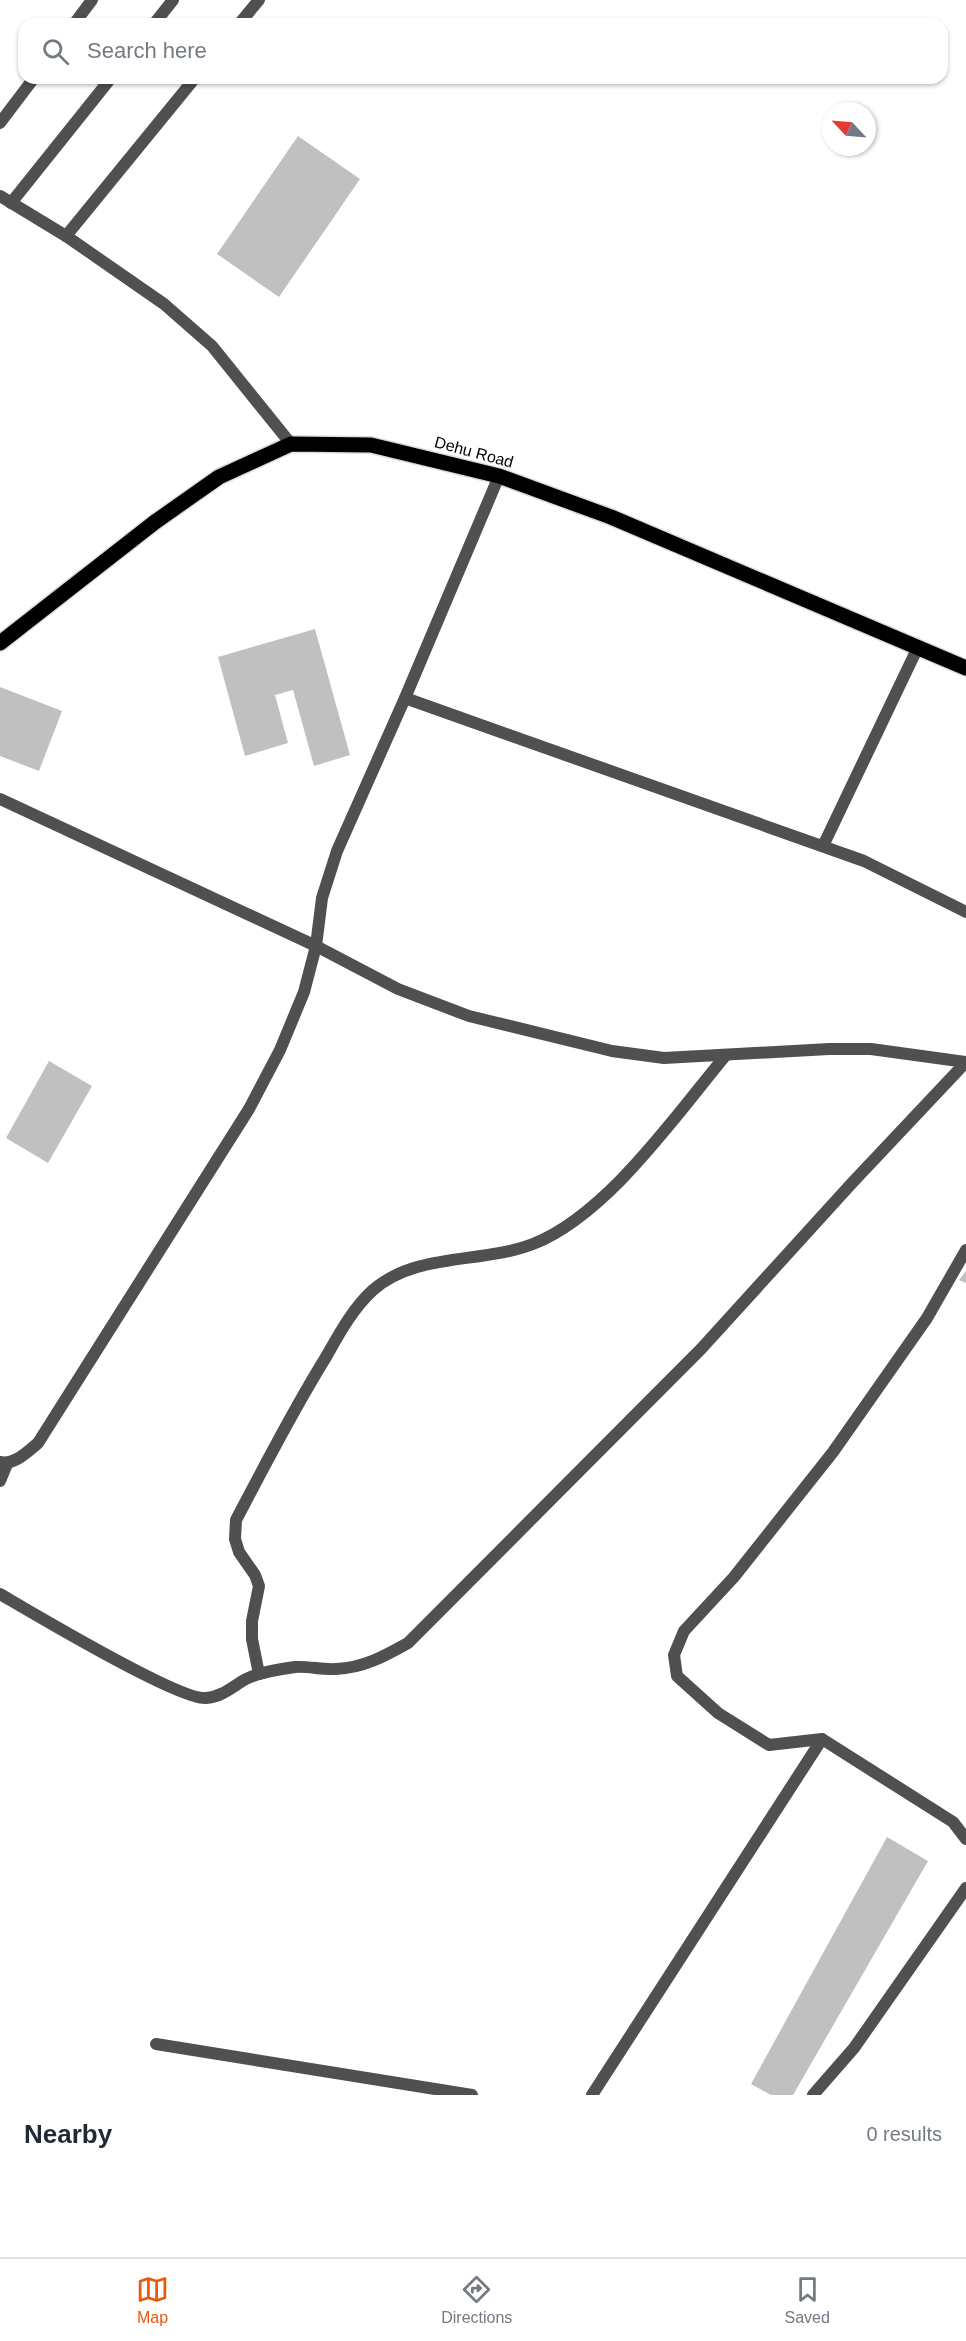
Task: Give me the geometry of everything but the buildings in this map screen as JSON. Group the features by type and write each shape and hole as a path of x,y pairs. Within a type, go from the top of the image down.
{"main road":[{"name":"Dehu Road","path":"0,643 155,522 219,477 291,444 370,445 499,476 611,517 966,668"}],"street":[{"path":"79,18 93,0"},
{"path":"159,18 173,0"},
{"path":"244,18 259,0"},
{"path":"0,123 29,84"},
{"path":"11,203 106,84"},
{"path":"66,236 190,84"},
{"path":"0,196 66,236 164,304 212,346 291,444"},
{"path":"0,1481 4,1463 22,1456 38,1443 249,1109 280,1050 304,992 316,946 322,898 338,851 499,476"},
{"path":"823,846 918,647"},
{"path":"405,698 864,861 966,912"},
{"path":"0,799 316,946 398,989 469,1017 612,1051 664,1058 829,1049 872,1049 966,1062"},
{"path":"260,1674 252,1639 252,1621 259,1586 234,1539 236,1520 307,1387 348,1320 372,1291 397,1273 427,1265 495,1254 533,1244 561,1229 602,1199 631,1169 726,1055"},
{"path":"0,1594 66,1632 186,1694 203,1699 216,1697 260,1674 296,1667 336,1669 359,1666 381,1658 408,1643 701,1349 852,1182 966,1062"},
{"path":"966,1250 927,1318 832,1452 734,1577 684,1631 674,1655 677,1677 718,1713 769,1745 822,1739 953,1822 966,1839"},
{"path":"592,2095 822,1739"},
{"path":"813,2095 854,2048 966,1888"},
{"path":"156,2044 472,2095"}]}
